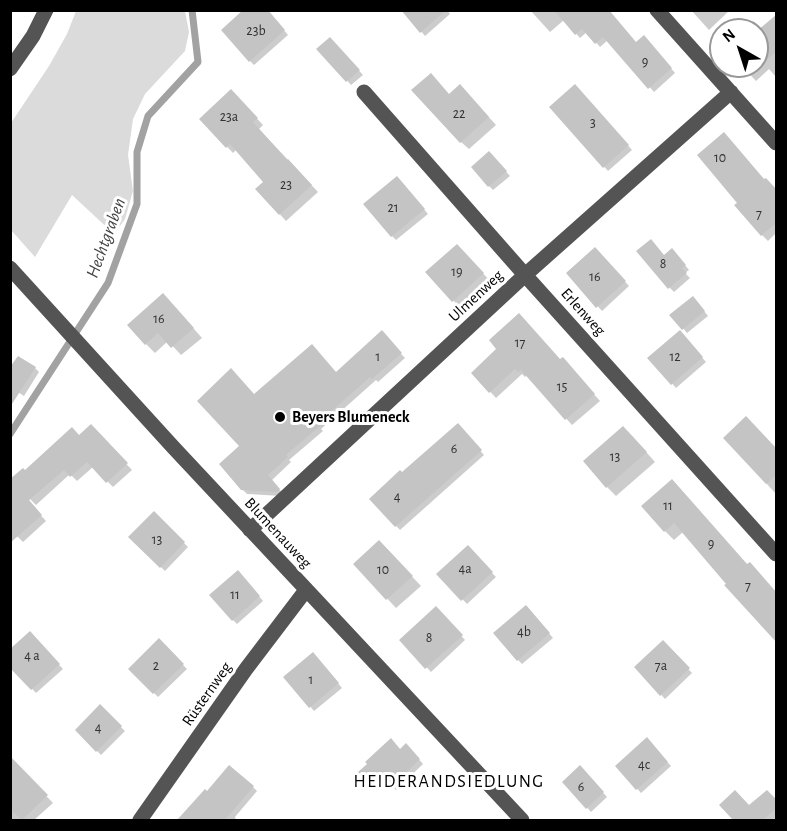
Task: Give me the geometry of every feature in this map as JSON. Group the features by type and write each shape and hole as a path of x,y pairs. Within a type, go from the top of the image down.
{"street":[{"path":"10,69 33,36 46,10"},
{"path":"657,10 777,143"},
{"name":"Erlenweg","path":"364,92 525,275 777,554"},
{"name":"Ulmenweg","path":"250,530 525,275 730,92"},
{"name":"Blumenauweg","path":"10,268 250,530 522,820"},
{"name":"Rüsternweg","path":"140,820 246,669 306,590"}],"shaded area":[{"path":"76,11 185,11 189,32 185,51 145,94 133,119 128,155 133,191 125,219 114,234 72,195 35,257 11,230 11,123 49,66 67,34"}],"building":[{"path":"243,10 268,10 285,30 249,62 221,30"},
{"path":"401,10 446,10 420,33"},
{"path":"554,10 609,10 636,42 644,35 672,68 648,89 603,37 595,44 582,29 575,35"},
{"path":"777,14 777,51 769,58 769,21"},
{"path":"330,37 360,70 346,82 316,49"},
{"path":"431,73 449,94 460,84 489,117 460,143 411,90"},
{"path":"575,84 629,145 603,168 549,107"},
{"path":"231,89 258,118 253,122 312,185 279,215 255,189 263,182 230,144 226,148 199,119"},
{"path":"724,132 764,179 766,178 777,190 777,222 761,236 734,205 737,203 697,155"},
{"path":"489,151 507,171 488,187 471,167"},
{"path":"397,176 425,209 391,237 363,204"},
{"path":"651,239 664,255 672,248 686,265 682,268 687,273 668,289 636,251"},
{"path":"457,244 484,273 452,302 425,272"},
{"path":"595,247 626,281 596,308 566,273"},
{"path":"163,293 194,328 171,348 158,333 145,345 127,325"},
{"path":"693,296 705,311 682,330 669,315"},
{"path":"519,313 560,359 563,357 595,394 565,420 521,370 518,372 515,369 489,393 471,373 496,349 489,340"},
{"name":"Beyers Blumeneck","path":"382,330 402,353 372,379 370,377 318,423 320,426 286,455 288,457 268,475 280,489 277,492 241,490 219,464 239,446 197,401 231,368 254,394 312,344 336,372"},
{"path":"680,330 703,357 671,385 647,358"},
{"path":"18,356 36,367 10,407 10,367"},
{"path":"746,416 777,449 777,475 766,484 723,438"},
{"path":"458,423 482,450 395,527 369,499 400,470 402,472"},
{"path":"91,424 128,463 106,483 87,462 70,477 64,470 29,500 42,515 10,543 10,479 23,468 25,470 72,427 79,435"},
{"path":"623,426 647,452 606,488 583,461"},
{"path":"672,479 747,564 750,562 777,593 777,643 724,585 726,584 674,523 664,532 641,506"},
{"path":"154,511 185,542 160,568 128,537"},
{"path":"379,540 413,576 386,600 353,564"},
{"path":"468,545 493,572 461,601 436,574"},
{"path":"238,570 260,596 232,621 209,595"},
{"path":"526,605 550,633 517,661 493,633"},
{"path":"436,606 463,635 425,669 399,640"},
{"path":"30,631 60,664 31,690 10,668 10,649"},
{"path":"159,638 184,664 153,694 128,669"},
{"path":"663,640 690,668 660,696 634,667"},
{"path":"313,652 339,683 309,708 283,677"},
{"path":"100,704 122,726 96,752 75,730"},
{"path":"647,737 668,762 636,790 615,766"},
{"path":"391,738 400,749 406,743 420,759 391,787 381,776 370,786 358,772 367,764 365,762"},
{"path":"10,756 48,795 22,820 10,809"},
{"path":"229,765 254,786 225,820 177,820 205,789 207,791"},
{"path":"580,765 604,792 586,809 562,782"},
{"path":"735,790 749,805 767,790 777,800 777,808 763,820 733,820 719,805"}],"waterway":[{"name":"Hechtgraben","path":"10,434 108,283 137,204 137,152 148,116 198,62 192,10"}],"place":[{"name":"Beyers Blumeneck","path":"280,417"}],"district":[{"name":"HEIDERANDSIEDLUNG","path":"449,782"}]}
